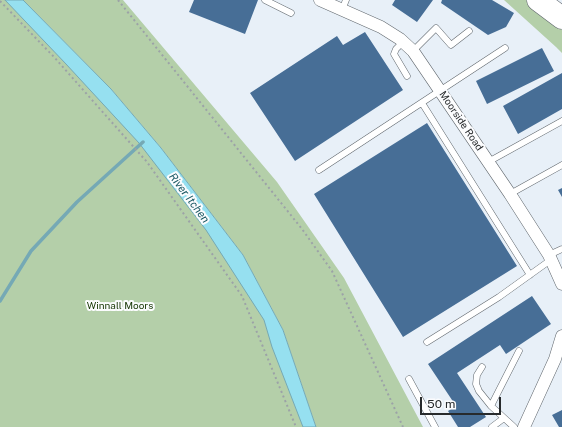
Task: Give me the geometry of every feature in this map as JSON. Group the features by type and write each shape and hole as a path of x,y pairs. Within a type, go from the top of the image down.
{"highway":[{"path":"538,0 562,18"}],"street":[{"name":"Moorside Road","path":"320,0 344,5 404,42 413,51 510,194 550,257 562,284"},
{"path":"524,427 555,359 562,336"}],"lane":[{"path":"266,0 291,13"},
{"path":"413,51 436,28 452,45 469,31"},
{"path":"404,42 396,48 394,54 407,76"},
{"path":"318,170 505,48"},
{"path":"422,103 530,275"},
{"path":"488,162 562,122"},
{"path":"510,194 562,165"},
{"path":"427,342 499,297 530,275 550,257 562,249"},
{"path":"491,406 519,351"},
{"path":"482,367 477,375 476,384 478,391 491,406 514,427"},
{"path":"409,379 436,427"},
{"path":"492,427 504,418"}],"path":[{"path":"118,0 302,229 332,271 403,427"},
{"path":"0,2 54,57 147,162 242,296 296,427"}],"green space":[{"name":"Winnall Moors","path":"0,0 18,0 105,91 264,307 311,427 0,427"},
{"path":"23,0 123,0 277,182 344,278 423,427 316,427 283,330 243,255 161,148 111,89"},
{"path":"504,0 526,0 562,30 562,53 556,47"}],"water":[{"name":"River Itchen","path":"5,0 23,0 111,89 161,148 243,255 283,330 316,427 303,427 272,347 264,320 206,230 139,143"}],"building":[{"path":"194,0 258,0 245,34 189,12"},
{"path":"395,0 433,0 417,22 392,5"},
{"path":"442,0 492,0 514,13 506,27 488,35 441,3"},
{"path":"365,32 403,90 295,161 250,93 337,36 343,45"},
{"path":"542,48 554,71 487,104 476,81"},
{"path":"562,73 562,109 518,134 503,106"},
{"path":"427,123 517,266 403,337 314,194"},
{"path":"562,188 562,197 558,190"},
{"path":"532,296 551,324 506,354 500,345 457,373 486,417 470,427 458,427 448,411 456,406 428,364"},
{"path":"562,410 562,427 559,427 552,415"}],"waterway":[{"path":"0,301 31,251 77,202 143,142"}]}
